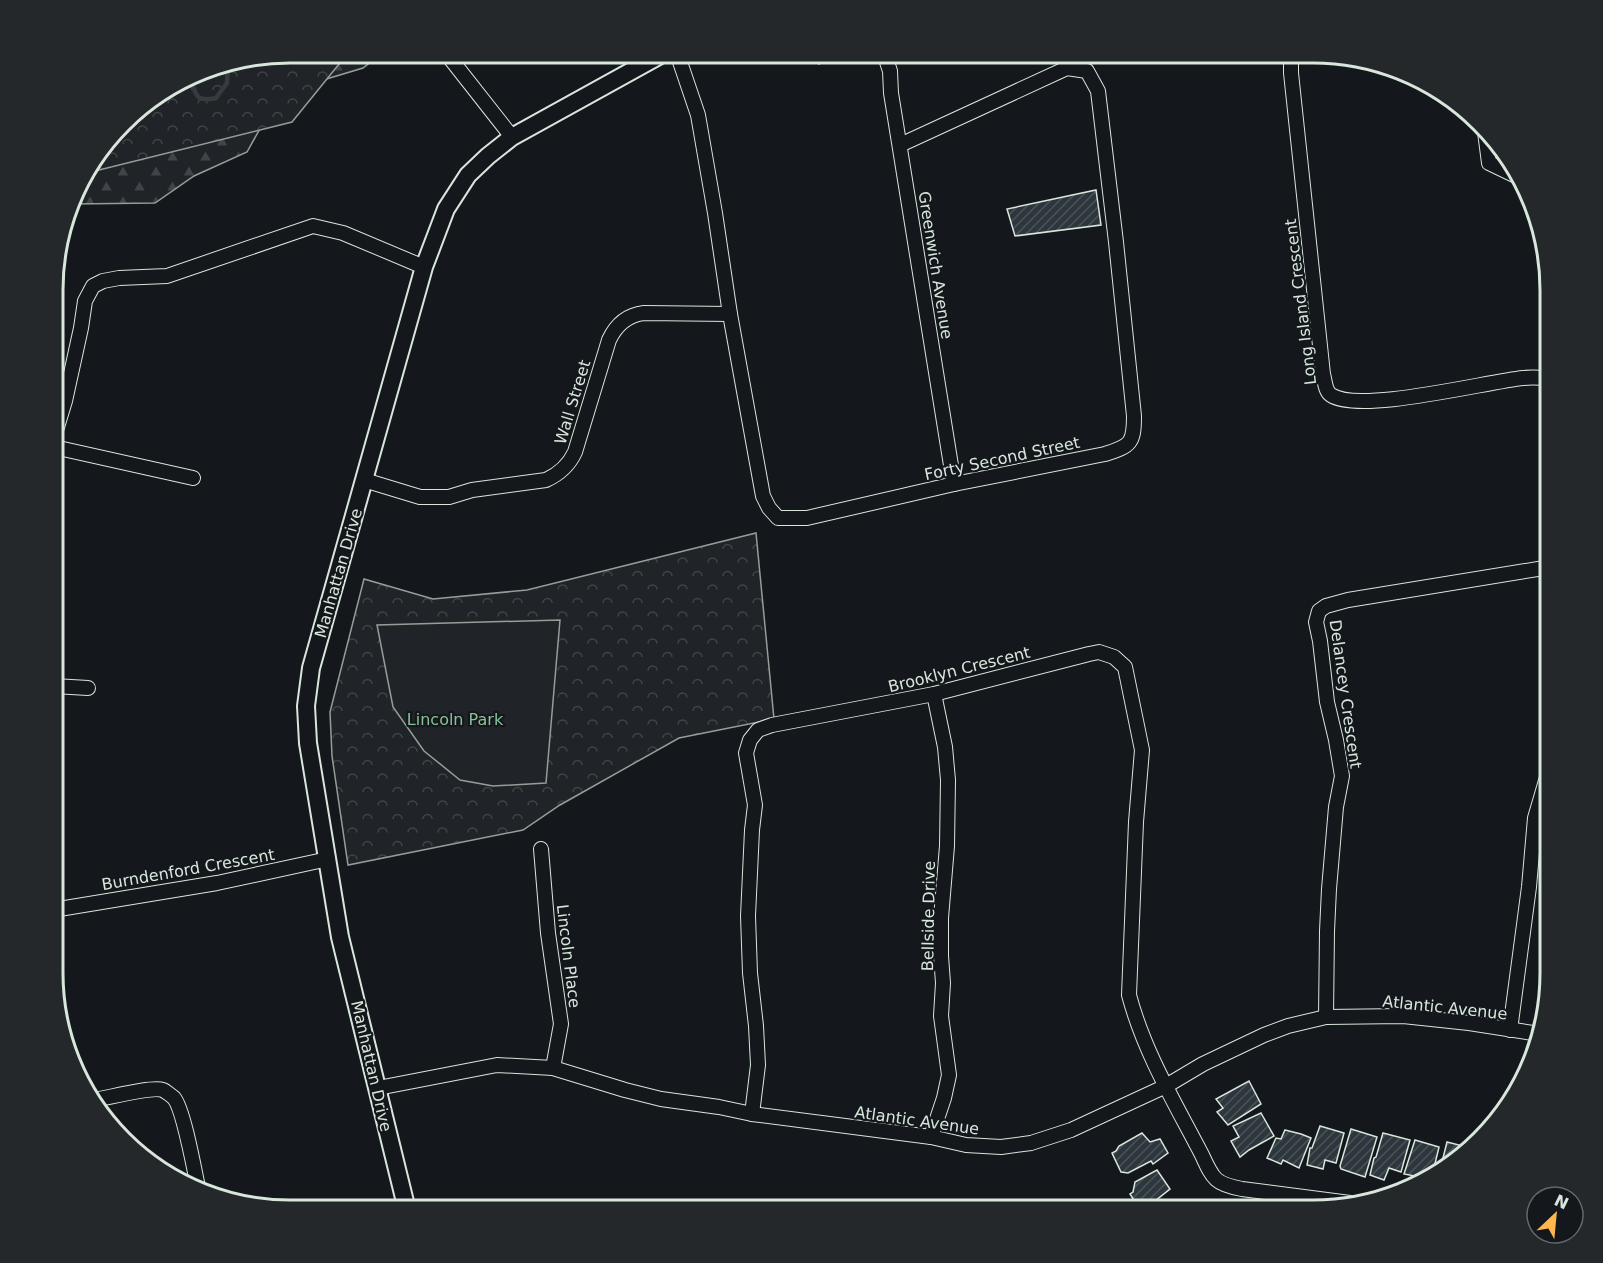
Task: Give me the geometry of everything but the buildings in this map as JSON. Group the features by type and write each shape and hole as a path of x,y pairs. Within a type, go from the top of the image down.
{"street":[{"path":"455,63 512,137"},
{"name":"Manhattan Drive","path":"405,1200 340,937 308,743 306,706 311,668 424,267 446,209 468,175 512,137 646,63"},
{"name":"Forty Second Street","path":"680,63 698,115 730,314 763,496 769,508 778,518 807,518 954,484 1105,454 1123,448 1131,441 1134,416 1098,91 1086,71 1066,68 900,145"},
{"name":"Greenwich Avenue","path":"887,63 954,484"},
{"name":"Long Island Crescent","path":"1291,63 1323,374 1327,390 1331,395 1346,400 1367,402 1525,377 1540,378"},
{"path":"1486,143 1489,163 1507,172"},
{"path":"63,408 85,301 93,286 103,281 168,276 313,226 343,232 424,267"},
{"name":"Wall Street","path":"364,480 420,497 449,497 472,490 546,480 556,476 569,463 575,452 609,340 614,330 623,321 634,314 644,313 730,314"},
{"path":"63,449 193,478"},
{"name":"Delancey Crescent","path":"1326,1017 1329,889 1336,807 1342,776 1327,702 1316,622 1319,611 1326,606 1348,600 1540,569"},
{"name":"Brooklyn Crescent","path":"752,1114 758,1065 750,973 748,916 755,805 746,753 750,740 758,730 772,725 934,694 1099,652 1114,657 1125,667 1142,750 1136,822 1129,995 1135,1020 1210,1173 1217,1181 1242,1189 1327,1200"},
{"path":"63,687 88,688"},
{"name":"Bellside Drive","path":"931,1137 949,1075 941,1016 943,983 941,918 947,846 948,790 945,747 934,694"},
{"path":"1510,1030 1529,887 1535,818 1540,801"},
{"name":"Lincoln Place","path":"541,849 548,933 561,1024 553,1068"},
{"name":"Burndenford Crescent","path":"63,908 217,883 328,859"},
{"name":"Atlantic Avenue","path":"378,1088 497,1065 553,1068 661,1099 752,1114 931,1137 966,1145 1001,1147 1031,1143 1071,1130 1166,1086 1203,1064 1264,1035 1288,1026 1326,1017 1403,1016 1531,1033"},
{"path":"101,1099 162,1089 174,1098 181,1116 196,1180"}],"green space":[{"path":"276,63 369,63 363,68 280,93 247,152 194,176 155,203 80,204 93,177 119,140 140,119 164,101 203,80 246,67"},
{"path":"276,63 340,63 292,122 97,171 119,140 140,119 164,101 203,80 246,67"},
{"name":"Lincoln Park","path":"756,533 774,719 679,738 560,805 523,830 348,865 332,756 330,712 364,579 433,599 527,590"},
{"path":"560,620 546,783 493,786 460,780 424,751 393,707 377,625"}],"waterway":[{"path":"193,85 194,91 201,99 216,98 227,83 228,72"}]}
